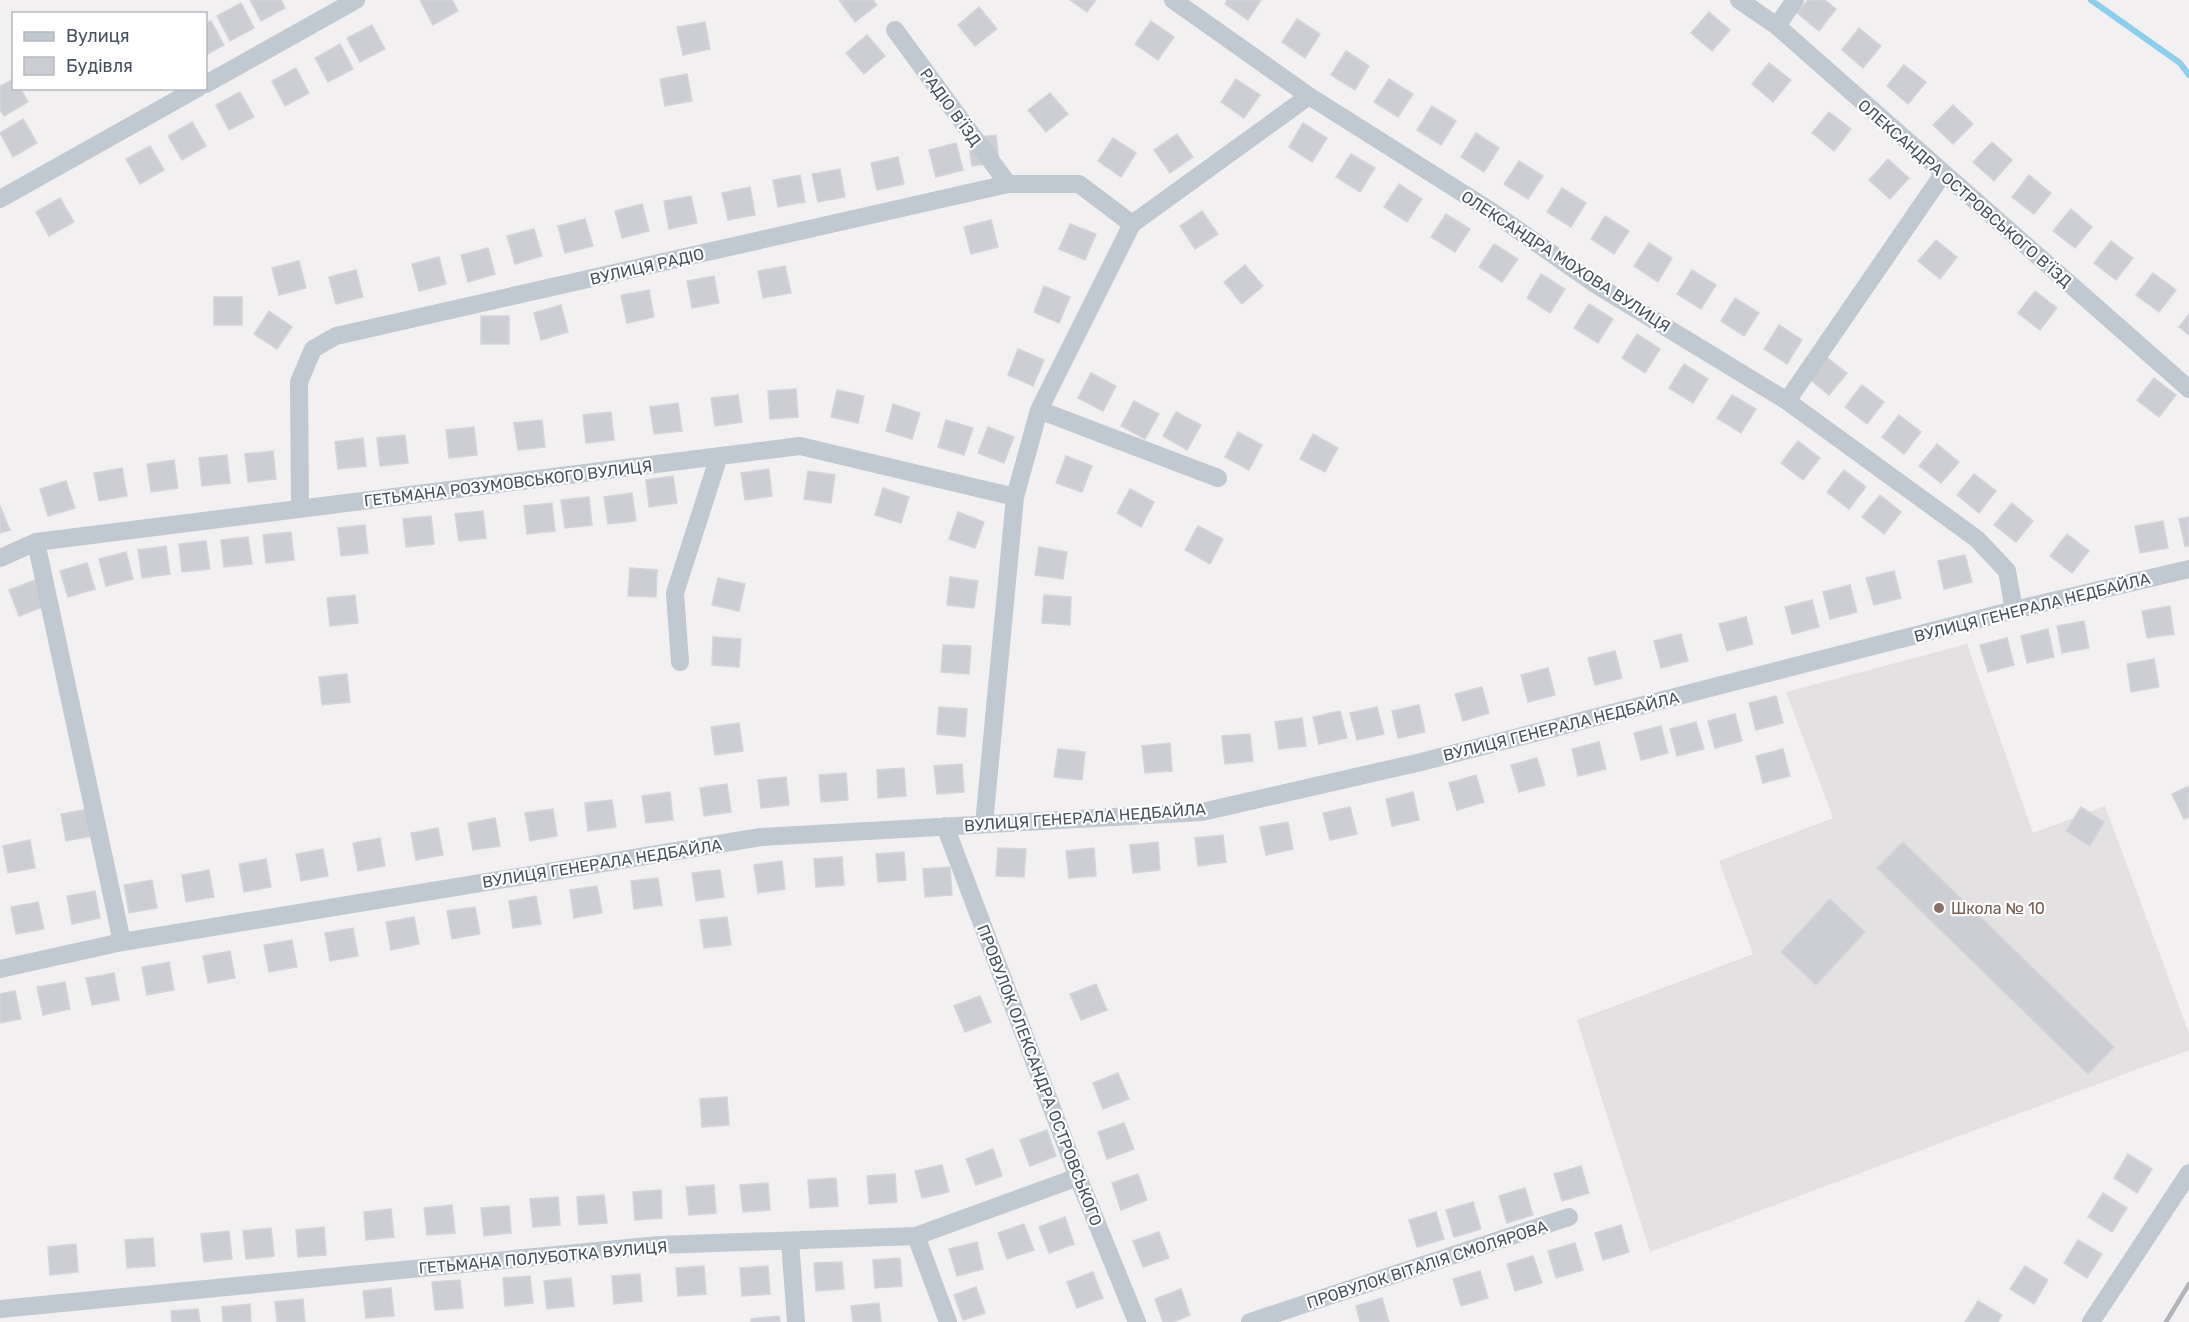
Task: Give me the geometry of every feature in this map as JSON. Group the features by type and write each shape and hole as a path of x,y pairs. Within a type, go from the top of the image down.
{"street":[{"path":"207,83 356,0"},
{"name":"ОЛЕКСАНДРА МОХОВА ВУЛИЦЯ","path":"1173,0 1309,96 1491,211 1595,284 1787,401 1977,539 2007,571 2014,610"},
{"name":"ОЛЕКСАНДРА ОСТРОВСЬКОГО В’ЇЗД","path":"1739,0 1776,26 2189,389"},
{"path":"1776,26 1795,0"},
{"name":"РАДІО В’ЇЗД","path":"895,30 1008,184"},
{"path":"0,199 194,90"},
{"path":"984,824 1015,497 1039,410 1132,224 1309,96"},
{"path":"1787,401 1943,174"},
{"name":"ВУЛИЦЯ РАДІО","path":"300,508 299,382 313,349 336,336 1008,184 1079,184 1132,224"},
{"path":"1039,410 1218,478"},
{"name":"ГЕТЬМАНА РОЗУМОВСЬКОГО ВУЛИЦЯ","path":"0,558 36,542 800,446 1015,497"},
{"path":"680,662 675,593 719,456"},
{"path":"36,542 122,942"},
{"name":"ВУЛИЦЯ ГЕНЕРАЛА НЕДБАЙЛА","path":"0,969 122,942 761,837 1202,812 1421,762 2014,610 2189,569"},
{"name":"ПРОВУЛОК ОЛЕКСАНДРА ОСТРОВСЬКОГО","path":"945,826 1077,1177 1137,1322"},
{"path":"2091,1322 2189,1173"},
{"name":"ГЕТЬМАНА ПОЛУБОТКА ВУЛИЦЯ","path":"0,1309 659,1245 916,1236 1077,1177"},
{"name":"ПРОВУЛОК ВІТАЛІЯ СМОЛЯРОВА","path":"1250,1322 1569,1217"},
{"path":"916,1236 948,1322"},
{"path":"789,1241 796,1322"}],"shaded area":[{"name":"Школа № 10","path":"1967,644 2033,833 2105,806 2189,1033 2189,1050 1650,1252 1577,1020 1753,954 1719,861 1833,818 1786,692"}],"building":[{"path":"250,0 281,0 285,8 261,21"},
{"path":"420,0 452,0 458,11 433,25"},
{"path":"839,0 873,0 877,5 855,22"},
{"path":"1070,0 1096,0 1087,12"},
{"path":"1227,0 1261,0 1248,20 1225,4"},
{"path":"1808,0 1825,0 1836,9 1819,31 1797,13"},
{"path":"241,3 254,28 230,41 217,16"},
{"path":"979,7 997,29 975,46 958,25"},
{"path":"1709,12 1730,30 1712,51 1691,33"},
{"path":"1297,19 1320,34 1305,58 1282,42"},
{"path":"211,21 224,45 207,54 207,23"},
{"path":"1151,21 1174,37 1158,60 1135,44"},
{"path":"705,22 710,49 683,55 677,27"},
{"path":"372,25 385,49 360,62 347,38"},
{"path":"1859,28 1881,46 1863,68 1842,50"},
{"path":"867,35 885,56 864,74 846,53"},
{"path":"340,44 353,69 328,82 315,58"},
{"path":"1346,51 1369,66 1355,90 1331,75"},
{"path":"1769,63 1791,80 1773,102 1752,84"},
{"path":"1904,65 1926,82 1908,104 1887,86"},
{"path":"296,68 309,93 285,106 272,81"},
{"path":"687,74 692,101 665,106 660,79"},
{"path":"1236,79 1260,95 1244,118 1221,102"},
{"path":"1389,79 1413,94 1398,117 1374,102"},
{"path":"12,80 12,90 21,90 28,102 4,116 0,110 0,86"},
{"path":"240,92 254,117 229,130 216,105"},
{"path":"1050,93 1068,114 1046,132 1028,110"},
{"path":"1953,105 1973,124 1953,144 1933,125"},
{"path":"1432,106 1456,121 1441,145 1417,130"},
{"path":"1829,112 1851,129 1834,151 1812,133"},
{"path":"23,119 37,143 13,157 0,133"},
{"path":"192,122 206,146 182,160 168,136"},
{"path":"1303,123 1327,138 1312,162 1289,147"},
{"path":"1476,133 1499,148 1484,172 1461,157"},
{"path":"1177,134 1193,157 1170,173 1154,150"},
{"path":"996,135 999,162 972,166 968,138"},
{"path":"1113,138 1136,153 1121,177 1098,161"},
{"path":"1992,142 2012,160 1994,181 1973,162"},
{"path":"956,143 963,170 936,177 929,150"},
{"path":"150,146 164,170 140,184 126,159"},
{"path":"1351,154 1375,168 1360,192 1336,177"},
{"path":"898,157 904,184 877,190 871,163"},
{"path":"1888,159 1909,178 1890,199 1869,180"},
{"path":"1519,161 1543,176 1528,199 1504,184"},
{"path":"840,169 845,197 818,202 812,174"},
{"path":"800,175 805,202 778,207 773,180"},
{"path":"2029,175 2051,193 2034,214 2012,197"},
{"path":"1399,184 1422,199 1407,222 1384,207"},
{"path":"750,187 755,215 728,220 722,193"},
{"path":"1562,188 1586,203 1571,227 1547,212"},
{"path":"691,196 697,223 669,229 664,201"},
{"path":"60,198 74,222 49,236 36,212"},
{"path":"642,204 649,231 622,238 615,211"},
{"path":"2071,209 2092,227 2075,248 2053,231"},
{"path":"1202,211 1218,234 1195,249 1180,226"},
{"path":"1446,214 1470,229 1455,252 1431,237"},
{"path":"1605,216 1629,231 1614,254 1591,239"},
{"path":"585,219 593,246 565,253 558,226"},
{"path":"991,220 998,247 971,254 964,227"},
{"path":"1070,224 1096,234 1085,260 1059,249"},
{"path":"534,229 542,256 515,264 507,236"},
{"path":"1936,240 1957,257 1940,279 1918,261"},
{"path":"2111,241 2133,258 2116,280 2094,263"},
{"path":"1649,243 1672,258 1658,282 1634,266"},
{"path":"1494,244 1518,259 1502,282 1479,267"},
{"path":"488,248 495,274 468,282 461,255"},
{"path":"439,257 446,284 419,291 412,264"},
{"path":"299,261 306,288 279,295 272,268"},
{"path":"1245,265 1263,286 1242,304 1224,282"},
{"path":"785,266 791,293 763,298 758,271"},
{"path":"356,270 363,297 336,304 329,277"},
{"path":"1692,270 1716,285 1701,309 1677,294"},
{"path":"2153,273 2176,290 2159,312 2136,295"},
{"path":"1541,274 1565,289 1550,313 1527,298"},
{"path":"714,276 719,303 692,308 687,281"},
{"path":"1044,286 1070,297 1059,323 1034,312"},
{"path":"649,290 654,317 627,323 621,295"},
{"path":"2035,291 2057,308 2040,330 2018,313"},
{"path":"214,297 242,297 242,325 214,325"},
{"path":"1735,298 1759,313 1744,336 1721,321"},
{"path":"1589,304 1613,319 1598,343 1574,328"},
{"path":"561,305 568,332 541,340 534,313"},
{"path":"269,311 292,327 277,349 254,334"},
{"path":"2189,314 2189,335 2179,327"},
{"path":"481,316 509,316 509,344 481,344"},
{"path":"1779,325 1802,340 1787,364 1764,349"},
{"path":"1637,334 1660,349 1645,373 1622,358"},
{"path":"1018,349 1044,360 1033,386 1008,375"},
{"path":"1825,356 1847,373 1829,395 1808,378"},
{"path":"1684,364 1708,379 1693,403 1669,388"},
{"path":"1091,373 1116,386 1103,411 1078,398"},
{"path":"2154,378 2176,395 2159,417 2137,400"},
{"path":"1862,385 1884,402 1867,424 1845,407"},
{"path":"796,389 798,417 770,419 768,391"},
{"path":"837,390 864,396 858,423 831,417"},
{"path":"738,395 742,422 715,426 711,398"},
{"path":"1732,395 1756,409 1741,433 1717,418"},
{"path":"1134,401 1159,414 1145,439 1121,426"},
{"path":"678,403 682,431 654,434 650,407"},
{"path":"893,404 920,413 912,439 886,431"},
{"path":"611,412 614,440 586,443 583,415"},
{"path":"1176,412 1201,425 1187,450 1163,436"},
{"path":"1899,415 1921,432 1904,454 1882,437"},
{"path":"542,420 545,447 518,450 514,423"},
{"path":"946,420 973,428 964,455 938,447"},
{"path":"474,427 477,455 449,458 446,430"},
{"path":"988,427 1014,437 1004,463 978,453"},
{"path":"1238,432 1262,445 1249,470 1225,457"},
{"path":"1313,434 1338,448 1325,472 1300,459"},
{"path":"405,435 408,463 380,466 377,438"},
{"path":"363,438 366,466 338,469 335,442"},
{"path":"1798,441 1820,458 1803,480 1781,463"},
{"path":"1937,444 1959,462 1941,483 1919,466"},
{"path":"273,451 276,479 248,482 245,454"},
{"path":"227,455 230,483 202,486 199,458"},
{"path":"1066,456 1092,466 1082,492 1056,483"},
{"path":"174,460 178,488 151,492 147,464"},
{"path":"122,468 127,496 99,501 94,473"},
{"path":"769,469 772,496 745,500 741,473"},
{"path":"1844,470 1866,487 1849,509 1827,492"},
{"path":"808,471 835,475 831,503 804,499"},
{"path":"1974,474 1996,491 1979,513 1957,495"},
{"path":"673,476 677,503 649,507 646,480"},
{"path":"66,481 75,508 48,516 40,489"},
{"path":"883,488 909,497 901,523 875,515"},
{"path":"1130,489 1154,502 1141,527 1117,513"},
{"path":"632,493 636,521 608,524 604,497"},
{"path":"1880,495 1901,512 1884,534 1862,517"},
{"path":"589,497 592,525 565,528 561,500"},
{"path":"552,503 555,531 527,534 524,506"},
{"path":"2012,503 2033,521 2016,542 1994,525"},
{"path":"0,506 10,530 0,533"},
{"path":"483,511 486,538 459,541 455,514"},
{"path":"958,512 984,522 975,548 949,539"},
{"path":"431,516 434,544 406,547 403,519"},
{"path":"2189,517 2189,546 2185,546 2179,519"},
{"path":"2163,521 2168,548 2140,553 2135,526"},
{"path":"365,525 368,553 341,556 338,528"},
{"path":"1198,526 1223,539 1210,564 1185,550"},
{"path":"291,532 294,560 266,563 263,535"},
{"path":"2067,534 2089,551 2072,573 2050,556"},
{"path":"248,537 252,564 224,567 221,540"},
{"path":"206,541 210,569 182,572 179,544"},
{"path":"166,546 170,574 142,578 138,550"},
{"path":"1039,547 1067,552 1063,579 1035,575"},
{"path":"126,552 133,579 106,586 99,559"},
{"path":"1965,555 1972,582 1944,589 1938,561"},
{"path":"87,563 95,589 68,597 60,571"},
{"path":"630,568 657,570 656,597 628,596"},
{"path":"1894,571 1901,598 1874,605 1866,578"},
{"path":"950,577 978,581 974,608 947,605"},
{"path":"718,578 745,584 739,611 712,605"},
{"path":"35,580 45,606 19,616 9,590"},
{"path":"1850,585 1857,612 1830,619 1823,592"},
{"path":"355,595 358,623 330,626 327,598"},
{"path":"1044,595 1071,597 1070,625 1042,623"},
{"path":"1812,600 1819,627 1792,634 1785,607"},
{"path":"2170,606 2174,634 2147,638 2142,611"},
{"path":"1746,617 1753,644 1727,651 1719,624"},
{"path":"2084,621 2089,648 2062,653 2057,626"},
{"path":"2048,629 2054,657 2027,663 2021,636"},
{"path":"1681,634 1688,661 1661,668 1654,641"},
{"path":"713,637 741,639 739,667 712,665"},
{"path":"2007,638 2014,665 1988,672 1980,645"},
{"path":"943,645 971,646 969,674 941,672"},
{"path":"1615,651 1622,678 1595,685 1588,658"},
{"path":"2154,659 2159,687 2131,692 2127,664"},
{"path":"1548,668 1555,695 1528,702 1521,675"},
{"path":"347,674 350,702 322,705 319,677"},
{"path":"1482,687 1489,713 1463,721 1455,694"},
{"path":"1776,696 1783,723 1756,730 1749,703"},
{"path":"1419,705 1425,732 1398,738 1392,711"},
{"path":"939,707 967,709 965,737 937,734"},
{"path":"1377,707 1384,734 1357,740 1350,713"},
{"path":"1340,711 1347,738 1319,744 1313,717"},
{"path":"1735,714 1742,741 1715,748 1708,721"},
{"path":"1302,718 1306,746 1279,749 1275,722"},
{"path":"1696,722 1704,749 1677,756 1670,729"},
{"path":"739,723 743,751 715,755 711,727"},
{"path":"1661,726 1668,753 1641,760 1634,733"},
{"path":"1250,734 1253,761 1225,764 1222,736"},
{"path":"1599,742 1606,769 1578,776 1572,749"},
{"path":"1170,743 1172,771 1145,773 1142,746"},
{"path":"1058,749 1085,752 1082,780 1054,777"},
{"path":"1783,749 1790,776 1763,783 1756,756"},
{"path":"1537,758 1545,785 1519,792 1511,765"},
{"path":"962,764 964,792 937,794 934,766"},
{"path":"904,768 906,796 878,798 877,770"},
{"path":"846,773 848,800 821,802 819,775"},
{"path":"1476,775 1484,802 1457,810 1449,783"},
{"path":"786,777 789,805 761,808 758,780"},
{"path":"727,784 731,812 704,816 700,788"},
{"path":"2189,786 2189,817 2184,819 2172,794"},
{"path":"670,792 673,820 646,823 642,796"},
{"path":"1413,792 1419,820 1392,826 1386,799"},
{"path":"612,800 616,827 588,831 585,803"},
{"path":"1350,807 1357,834 1330,840 1323,813"},
{"path":"2081,807 2104,822 2090,846 2066,831"},
{"path":"88,809 93,836 66,841 61,814"},
{"path":"553,809 557,836 530,841 525,813"},
{"path":"495,818 500,846 473,850 468,823"},
{"path":"1288,822 1293,849 1266,855 1260,827"},
{"path":"438,828 443,855 416,860 411,833"},
{"path":"1223,835 1226,862 1198,866 1195,838"},
{"path":"380,838 385,866 358,871 353,843"},
{"path":"30,840 35,868 8,873 3,846"},
{"path":"1158,842 1160,870 1133,873 1130,845"},
{"path":"1903,842 2114,1047 2088,1074 1877,868"},
{"path":"998,848 1026,849 1024,877 996,876"},
{"path":"1094,848 1096,876 1069,878 1066,851"},
{"path":"323,849 328,876 301,881 296,854"},
{"path":"904,852 906,880 878,882 876,854"},
{"path":"842,857 844,885 816,887 814,859"},
{"path":"266,859 271,887 244,892 239,864"},
{"path":"782,861 785,889 758,893 754,865"},
{"path":"950,867 952,895 925,897 923,869"},
{"path":"209,870 214,897 186,902 182,875"},
{"path":"720,870 724,897 696,901 692,873"},
{"path":"658,878 662,905 634,909 631,881"},
{"path":"152,880 157,908 129,913 124,885"},
{"path":"597,886 602,913 574,918 570,890"},
{"path":"95,891 100,918 72,924 67,896"},
{"path":"536,896 541,924 513,928 509,901"},
{"path":"1830,899 1865,932 1816,985 1781,952"},
{"path":"38,902 44,929 16,934 11,907"},
{"path":"475,907 480,934 452,939 447,911"},
{"path":"414,917 419,944 391,950 386,922"},
{"path":"727,917 731,945 704,948 700,920"},
{"path":"353,928 358,956 330,961 325,933"},
{"path":"292,940 297,967 269,972 264,945"},
{"path":"230,951 235,978 208,983 203,956"},
{"path":"169,962 174,990 147,995 142,967"},
{"path":"114,973 119,1000 92,1005 86,978"},
{"path":"65,982 70,1009 43,1015 37,987"},
{"path":"1096,984 1107,1010 1081,1020 1070,994"},
{"path":"15,991 21,1019 0,1023 0,994"},
{"path":"980,996 991,1022 965,1032 954,1006"},
{"path":"1118,1073 1129,1099 1103,1109 1093,1083"},
{"path":"727,1097 729,1125 702,1127 700,1099"},
{"path":"1124,1123 1134,1149 1107,1159 1098,1132"},
{"path":"1047,1130 1056,1156 1030,1166 1020,1140"},
{"path":"993,1149 1002,1176 976,1185 966,1159"},
{"path":"2128,1154 2152,1169 2137,1193 2114,1178"},
{"path":"942,1165 949,1192 922,1198 915,1171"},
{"path":"1581,1166 1589,1193 1562,1201 1554,1174"},
{"path":"895,1174 897,1202 869,1204 867,1176"},
{"path":"1138,1174 1147,1200 1121,1210 1112,1183"},
{"path":"836,1178 838,1206 810,1208 808,1180"},
{"path":"768,1183 770,1210 743,1212 740,1185"},
{"path":"714,1185 716,1213 689,1215 686,1187"},
{"path":"1525,1188 1533,1215 1507,1223 1499,1196"},
{"path":"661,1190 662,1218 635,1220 633,1192"},
{"path":"2103,1193 2127,1208 2112,1232 2088,1217"},
{"path":"604,1195 607,1223 579,1225 577,1197"},
{"path":"558,1197 560,1225 533,1227 530,1199"},
{"path":"1473,1202 1481,1229 1454,1237 1446,1210"},
{"path":"452,1205 455,1233 427,1235 424,1208"},
{"path":"509,1206 511,1233 484,1236 481,1208"},
{"path":"391,1209 394,1237 366,1240 364,1212"},
{"path":"1436,1212 1444,1239 1417,1247 1409,1220"},
{"path":"1065,1217 1074,1244 1049,1253 1039,1227"},
{"path":"1024,1224 1034,1250 1007,1259 998,1233"},
{"path":"1621,1225 1629,1252 1603,1260 1595,1233"},
{"path":"324,1227 326,1255 298,1257 296,1230"},
{"path":"271,1228 274,1256 246,1259 243,1231"},
{"path":"229,1231 232,1259 204,1262 201,1234"},
{"path":"1159,1232 1169,1258 1143,1267 1133,1241"},
{"path":"153,1238 155,1266 127,1268 125,1240"},
{"path":"2078,1240 2102,1254 2087,1278 2064,1263"},
{"path":"977,1242 983,1269 957,1276 949,1249"},
{"path":"1575,1243 1583,1270 1556,1278 1548,1251"},
{"path":"76,1244 78,1272 50,1275 48,1247"},
{"path":"1533,1256 1542,1283 1515,1291 1507,1264"},
{"path":"900,1258 902,1286 875,1288 873,1260"},
{"path":"842,1262 844,1289 816,1291 814,1263"},
{"path":"704,1266 706,1294 678,1296 676,1268"},
{"path":"768,1266 770,1294 742,1296 740,1268"},
{"path":"2025,1266 2048,1280 2034,1304 2010,1289"},
{"path":"1480,1271 1488,1298 1461,1306 1453,1279"},
{"path":"1093,1272 1103,1298 1077,1308 1067,1282"},
{"path":"640,1274 642,1301 614,1304 612,1276"},
{"path":"530,1276 533,1303 505,1306 503,1278"},
{"path":"571,1278 574,1306 547,1309 544,1281"},
{"path":"460,1280 463,1308 435,1310 432,1282"},
{"path":"976,1287 985,1313 963,1320 954,1295"},
{"path":"391,1288 394,1316 366,1318 363,1291"},
{"path":"1181,1289 1190,1315 1173,1322 1163,1322 1155,1299"},
{"path":"1382,1298 1389,1322 1360,1322 1356,1306"},
{"path":"303,1299 305,1322 277,1322 275,1302"},
{"path":"1978,1301 2002,1315 1998,1322 1965,1322"},
{"path":"879,1303 881,1322 853,1322 851,1306"},
{"path":"250,1304 251,1322 223,1322 222,1307"},
{"path":"198,1309 200,1322 172,1322 171,1311"},
{"path":"779,1316 780,1322 751,1322 751,1319"}],"waterway":[{"path":"2091,0 2180,63 2189,75"}],"railway":[{"path":"2166,1322 2189,1284"}],"place":[{"name":"Школа № 10","path":"1939,908"}]}
